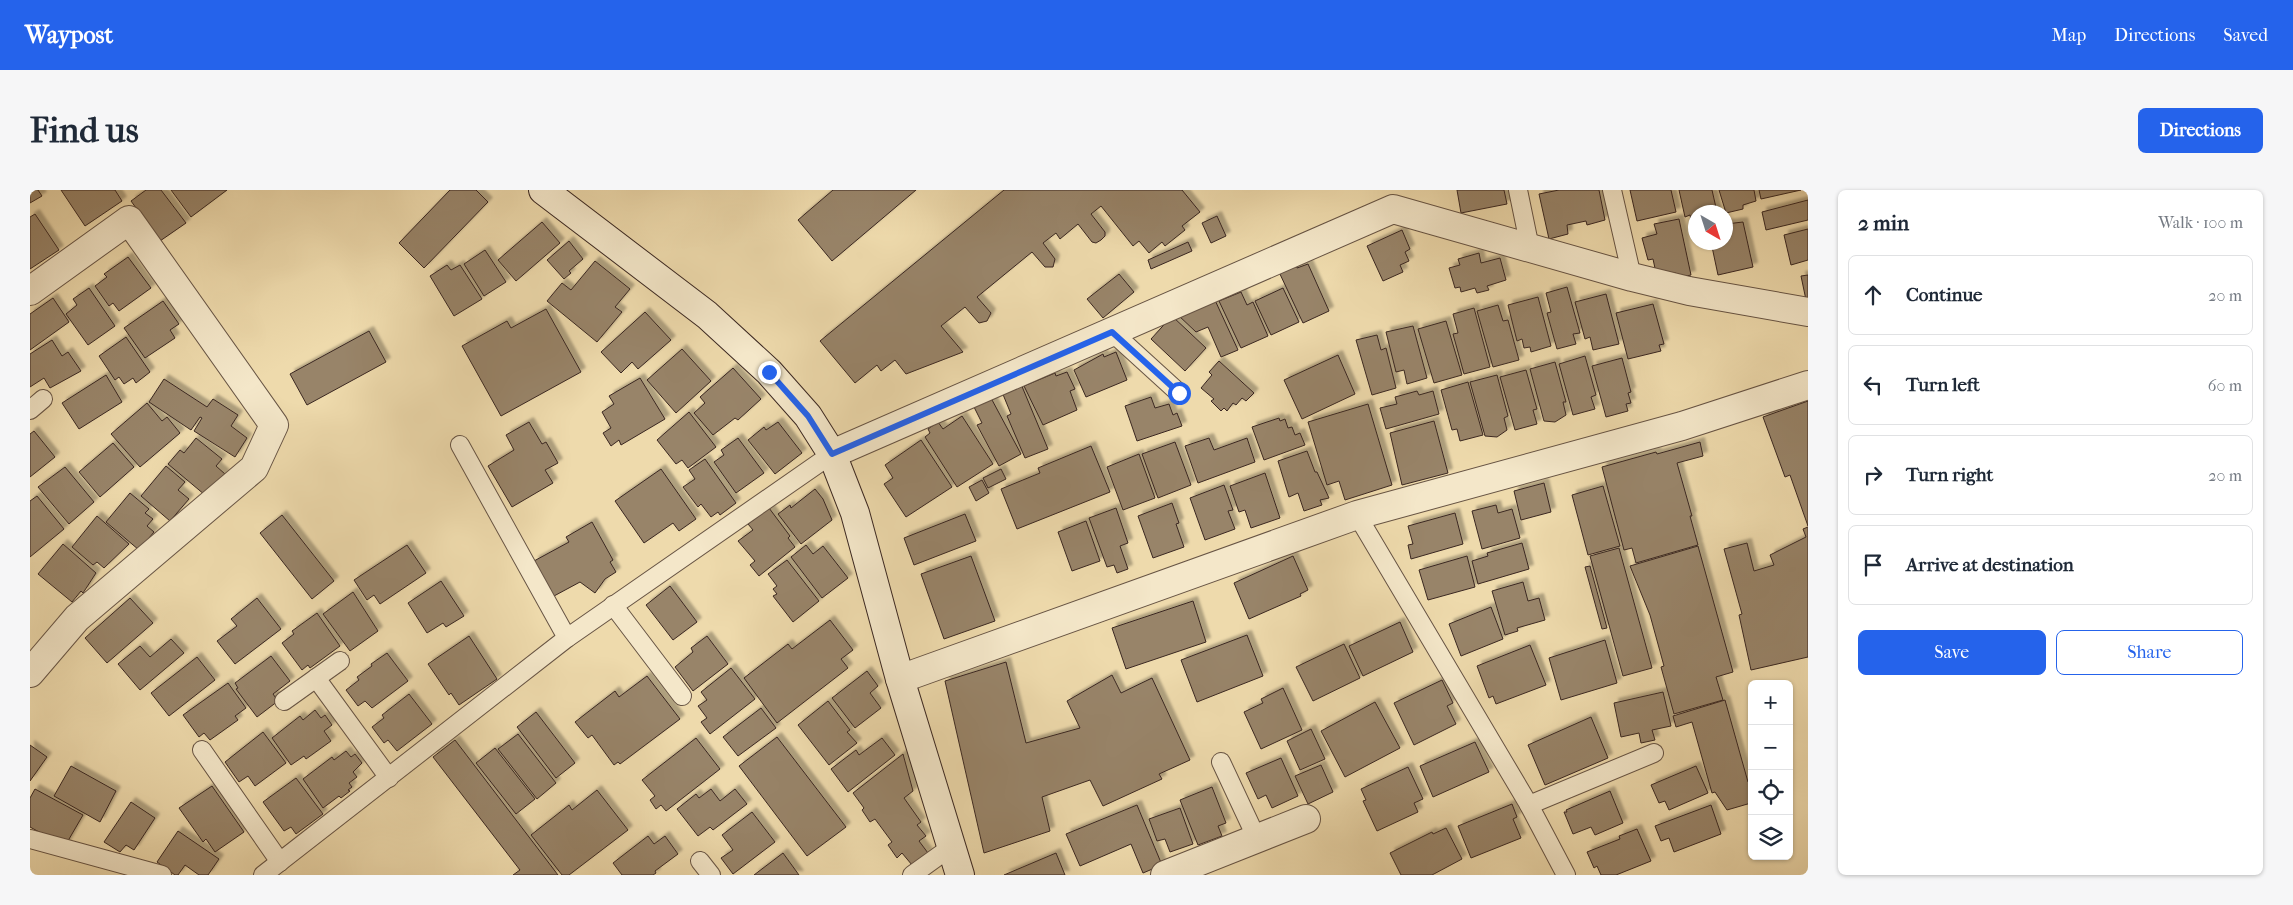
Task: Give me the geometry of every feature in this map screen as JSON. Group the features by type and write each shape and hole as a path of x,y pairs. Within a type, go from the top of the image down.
{"street":[{"path":"543,190 714,321 769,372 802,409 832,454 855,513 900,679 960,875"},
{"path":"832,454 1393,209 1632,277 1689,291 1808,312"},
{"path":"30,291 129,220 274,425 254,468 77,618 30,673"},
{"path":"900,679 1357,515 1682,426 1808,384"},
{"path":"1165,875 1306,819"}],"lane":[{"path":"1518,190 1530,248"},
{"path":"1612,190 1632,277"},
{"path":"1112,332 1179,393"},
{"path":"460,445 567,638"},
{"path":"263,875 567,638 832,454"},
{"path":"1357,515 1529,805 1566,875"},
{"path":"613,605 682,696"},
{"path":"284,701 340,661"},
{"path":"316,678 389,778"},
{"path":"202,750 280,862"},
{"path":"1529,805 1654,753"},
{"path":"1221,762 1256,839"},
{"path":"30,839 162,875"},
{"path":"912,875 951,847"},
{"path":"700,861 711,875"}],"building":[{"path":"30,190 38,190 42,196 30,203"},
{"path":"61,190 115,190 122,201 85,226"},
{"path":"146,190 161,190 186,223 160,241 131,201"},
{"path":"171,190 227,190 191,217"},
{"path":"450,190 476,190 488,202 424,268 399,243"},
{"path":"833,190 916,190 832,261 798,220"},
{"path":"1004,190 1182,190 1200,212 1182,226 1185,230 1165,246 1162,242 1149,253 1139,241 1133,246 1101,206 1091,214 1105,232 1105,236 1101,240 1096,243 1092,242 1078,224 1060,239 1056,233 1043,243 1055,259 1053,267 1045,267 1032,252 977,297 991,313 987,321 979,323 965,307 941,326 963,352 906,374 895,360 881,371 877,365 855,383 820,341"},
{"path":"1457,190 1504,190 1507,204 1461,213"},
{"path":"1559,190 1599,190 1605,220 1587,225 1586,221 1567,225 1568,234 1549,239 1539,194"},
{"path":"1630,190 1671,190 1676,212 1637,221"},
{"path":"1679,190 1712,190 1715,205 1688,205 1688,216 1685,217"},
{"path":"1719,190 1754,190 1756,201 1743,205 1743,209 1733,211 1733,205 1724,205"},
{"path":"1759,190 1801,190 1761,199"},
{"path":"1808,200 1808,220 1766,230 1762,212"},
{"path":"35,214 59,250 30,269 30,217"},
{"path":"1217,216 1226,236 1211,243 1202,223"},
{"path":"1679,219 1691,275 1677,278 1676,273 1664,276 1656,273 1653,259 1648,260 1642,238 1657,234 1654,224"},
{"path":"542,222 560,243 516,281 498,260"},
{"path":"1743,222 1753,267 1718,275 1713,250 1733,250 1733,223"},
{"path":"1808,229 1808,260 1791,265 1784,235"},
{"path":"1402,230 1410,249 1405,252 1409,261 1400,265 1403,272 1383,281 1367,246"},
{"path":"569,241 583,259 569,271 571,273 564,279 547,260"},
{"path":"1188,242 1192,251 1151,269 1148,260"},
{"path":"485,250 506,282 484,296 464,264"},
{"path":"1479,253 1481,263 1500,258 1506,280 1487,286 1489,290 1477,293 1475,288 1461,292 1460,287 1455,288 1449,268 1460,265 1458,259"},
{"path":"128,257 151,288 119,311 113,303 109,306 95,286 107,277 104,274"},
{"path":"595,261 630,289 615,307 622,312 597,342 547,301 562,283 571,290"},
{"path":"1308,264 1329,311 1303,323 1279,272 1296,265 1297,268"},
{"path":"447,265 451,270 460,265 482,299 454,316 430,276"},
{"path":"1119,274 1134,292 1103,318 1087,299"},
{"path":"1808,275 1808,300 1806,300 1801,276"},
{"path":"1567,287 1580,333 1573,334 1576,344 1557,349 1547,313 1551,312 1546,293"},
{"path":"89,288 115,326 88,345 66,314 77,305 73,299"},
{"path":"1283,288 1299,322 1271,335 1255,301"},
{"path":"1241,292 1247,305 1253,302 1268,336 1241,348 1219,301"},
{"path":"1606,294 1619,344 1593,350 1590,337 1585,339 1575,302"},
{"path":"1538,297 1551,346 1531,352 1530,347 1524,348 1522,339 1517,341 1508,305"},
{"path":"53,298 69,322 30,350 30,314"},
{"path":"1214,298 1238,350 1221,357 1208,327 1196,332 1178,315"},
{"path":"163,301 179,324 170,330 175,338 145,358 124,328"},
{"path":"1653,304 1664,344 1659,345 1661,351 1628,359 1616,313"},
{"path":"1498,305 1503,321 1508,320 1519,360 1493,367 1477,311"},
{"path":"1474,308 1490,367 1464,374 1453,334 1458,333 1453,314"},
{"path":"546,309 581,372 501,416 462,346 507,321 511,328"},
{"path":"645,312 671,340 638,369 632,362 621,373 601,352"},
{"path":"1172,316 1206,348 1185,371 1151,339"},
{"path":"1446,321 1462,375 1434,383 1418,329"},
{"path":"1413,326 1427,378 1407,384 1404,370 1396,372 1386,332"},
{"path":"369,331 386,362 307,405 290,374"},
{"path":"1377,335 1381,350 1386,348 1396,388 1372,395 1356,340"},
{"path":"126,337 150,372 136,383 133,378 124,384 119,377 115,380 99,356"},
{"path":"52,340 62,356 68,352 81,371 50,388 44,378 30,387 30,354"},
{"path":"682,349 711,381 676,413 647,380"},
{"path":"1116,352 1127,380 1086,397 1074,370 1103,354 1104,357"},
{"path":"1338,355 1355,394 1302,419 1284,380"},
{"path":"1585,356 1596,395 1591,397 1595,409 1573,415 1559,364"},
{"path":"1622,358 1631,392 1628,393 1631,403 1626,404 1628,411 1606,417 1592,366"},
{"path":"1219,361 1254,393 1246,401 1242,398 1236,405 1233,403 1227,411 1224,408 1221,411 1211,401 1214,399 1201,388 1212,375 1209,372"},
{"path":"1555,362 1566,402 1563,402 1566,415 1555,422 1544,421 1530,369"},
{"path":"733,368 761,399 738,420 735,418 713,435 694,413 705,403 700,397"},
{"path":"1526,370 1537,409 1533,410 1537,424 1515,430 1500,377"},
{"path":"1067,372 1075,389 1070,391 1077,410 1043,425 1024,386 1055,373 1056,376"},
{"path":"106,375 122,402 79,429 62,403"},
{"path":"1497,375 1508,416 1504,418 1507,430 1497,437 1485,436 1470,382"},
{"path":"640,378 665,419 621,445 619,440 611,446 603,433 611,428 602,412 614,404 609,396"},
{"path":"164,379 207,407 213,399 238,415 231,426 247,438 235,457 194,431 202,418 200,417 191,430 149,402"},
{"path":"1468,382 1483,435 1460,441 1457,429 1452,430 1441,390"},
{"path":"1021,384 1048,449 1025,458 1007,416 1011,414 1002,392"},
{"path":"1417,391 1419,395 1433,391 1439,414 1386,429 1380,408 1397,404 1395,397"},
{"path":"1151,397 1155,408 1169,404 1173,415 1177,413 1182,426 1137,441 1125,406"},
{"path":"991,398 1021,454 999,466 977,425 982,423 974,407"},
{"path":"1808,401 1808,526 1790,475 1785,477 1763,417"},
{"path":"147,403 162,421 167,417 180,433 140,467 111,434"},
{"path":"1368,404 1392,485 1345,500 1339,481 1327,485 1308,422"},
{"path":"689,412 716,447 688,468 682,460 676,464 657,440"},
{"path":"962,416 993,464 957,487 925,437 930,433 928,429 938,422 943,429"},
{"path":"1279,418 1280,421 1285,419 1288,428 1292,427 1295,435 1300,433 1305,445 1264,460 1252,427"},
{"path":"1434,421 1448,473 1402,485 1390,433"},
{"path":"529,422 542,444 546,442 558,463 545,470 553,483 512,507 488,466 514,450 506,435"},
{"path":"778,422 802,453 775,474 748,440 764,427 766,430"},
{"path":"34,431 55,457 30,477 30,434"},
{"path":"196,438 222,459 216,466 225,474 205,495 168,464 180,450 184,453"},
{"path":"738,438 764,473 736,493 714,462 724,455 721,450"},
{"path":"1209,438 1214,450 1247,438 1255,462 1198,483 1185,446"},
{"path":"921,440 952,487 906,517 884,484 893,478 885,465"},
{"path":"1175,442 1191,485 1158,498 1142,454"},
{"path":"1700,442 1703,456 1677,463 1698,545 1636,563 1632,548 1624,550 1602,467"},
{"path":"113,443 134,467 100,497 79,472"},
{"path":"1091,446 1110,492 1017,529 1001,489 1040,473 1038,468"},
{"path":"1307,451 1315,472 1317,472 1329,498 1320,500 1322,505 1304,511 1298,493 1289,497 1278,461"},
{"path":"1139,454 1155,498 1123,510 1107,467"},
{"path":"705,459 736,503 720,515 718,512 711,517 701,504 698,507 683,487 695,479 689,470"},
{"path":"166,466 185,482 178,490 189,499 170,521 141,496"},
{"path":"65,467 94,502 69,524 38,487"},
{"path":"661,469 696,519 679,531 673,523 644,543 615,501"},
{"path":"1001,469 1006,479 988,488 983,478"},
{"path":"1265,473 1280,518 1251,528 1245,510 1239,512 1230,486"},
{"path":"982,480 989,493 976,501 969,487"},
{"path":"1544,483 1551,512 1521,520 1514,491"},
{"path":"1224,485 1233,510 1228,511 1235,529 1205,540 1190,498"},
{"path":"1603,486 1620,546 1588,555 1572,495"},
{"path":"815,489 823,499 832,520 801,544 778,514 790,505 791,508"},
{"path":"130,493 149,509 145,513 153,519 147,526 154,532 139,550 106,522"},
{"path":"37,496 64,529 30,557 30,501"},
{"path":"1172,503 1179,523 1176,524 1184,547 1153,558 1138,516"},
{"path":"1496,505 1498,513 1512,509 1520,538 1482,549 1472,511"},
{"path":"769,508 790,536 788,538 795,547 759,576 750,565 755,561 738,541 753,530 748,524"},
{"path":"1116,508 1128,543 1120,546 1128,569 1117,573 1114,565 1107,567 1089,518"},
{"path":"1455,513 1463,544 1411,559 1408,545 1413,544 1408,526"},
{"path":"965,514 976,541 914,565 904,538"},
{"path":"282,515 334,581 312,599 260,533"},
{"path":"97,516 129,544 104,568 97,562 93,565 72,547"},
{"path":"1086,521 1100,561 1072,571 1058,532"},
{"path":"592,522 613,560 610,562 616,572 605,579 595,593 580,582 554,596 534,561 569,542 566,537"},
{"path":"1808,527 1808,657 1751,670 1739,615 1742,614 1724,549 1747,543 1754,571 1774,565 1770,555 1806,537 1803,529"},
{"path":"1522,543 1529,569 1478,584 1472,561 1488,556 1487,553"},
{"path":"63,544 96,573 83,593 81,591 72,602 38,574"},
{"path":"407,545 426,573 380,604 374,595 367,600 354,580"},
{"path":"806,545 813,554 823,546 848,578 822,598 791,557"},
{"path":"1698,546 1733,672 1716,677 1723,700 1674,714 1661,667 1664,666 1650,615 1630,566"},
{"path":"1619,548 1652,668 1623,676 1590,556"},
{"path":"971,556 995,621 944,639 921,574"},
{"path":"1293,556 1308,590 1300,594 1301,596 1249,619 1234,583"},
{"path":"1467,556 1475,587 1428,600 1419,570"},
{"path":"787,560 819,601 793,622 773,596 777,594 773,589 777,586 768,574"},
{"path":"1590,566 1607,628 1602,629 1585,567"},
{"path":"441,581 464,616 446,627 443,623 427,633 408,603"},
{"path":"1523,582 1528,601 1539,598 1545,620 1517,628 1518,631 1505,635 1492,591"},
{"path":"670,586 697,622 673,640 646,605"},
{"path":"353,592 378,631 350,651 323,614"},
{"path":"130,598 153,623 107,663 85,638"},
{"path":"257,598 281,629 235,664 217,641 237,626 231,619"},
{"path":"1193,601 1206,642 1126,669 1112,628"},
{"path":"1491,607 1503,639 1461,656 1449,624"},
{"path":"317,613 340,646 310,668 308,665 302,670 282,643 294,634 292,631"},
{"path":"830,620 853,650 841,659 848,668 777,723 744,678 788,644 792,649"},
{"path":"1400,622 1413,652 1363,676 1349,646"},
{"path":"1247,635 1263,676 1197,702 1181,660"},
{"path":"469,636 497,679 459,705 451,693 449,695 428,664"},
{"path":"707,636 728,664 693,691 675,667 693,652 691,648"},
{"path":"171,639 184,653 140,690 118,664 140,646 150,657"},
{"path":"1605,640 1617,683 1561,700 1549,658"},
{"path":"1344,644 1360,678 1313,701 1296,667"},
{"path":"1530,645 1546,685 1496,704 1493,696 1489,698 1477,666"},
{"path":"387,653 408,681 372,708 365,701 358,706 346,690 359,680 357,677 372,666 371,664"},
{"path":"271,656 290,681 273,694 278,701 257,717 236,689 238,688 235,683"},
{"path":"197,657 215,680 169,716 151,693"},
{"path":"1006,662 1026,743 1080,728 1067,701 1112,675 1121,693 1152,678 1190,760 1159,774 1162,779 1103,806 1090,780 1042,797 1050,831 984,853 945,681"},
{"path":"731,668 755,699 710,734 701,722 707,718 698,706 707,700 701,692"},
{"path":"867,671 878,686 870,693 881,708 855,728 832,698"},
{"path":"647,676 680,719 620,764 618,762 614,765 592,735 588,738 575,722 615,691 619,697"},
{"path":"1442,680 1453,703 1447,706 1456,724 1414,745 1394,703"},
{"path":"228,683 246,708 235,716 238,720 210,740 204,733 199,737 183,715"},
{"path":"1283,688 1302,730 1261,749 1244,712 1263,703 1261,699"},
{"path":"1663,692 1671,726 1652,730 1655,740 1641,743 1639,733 1621,737 1614,703"},
{"path":"409,694 432,724 397,751 388,740 384,743 372,727 384,718 382,715"},
{"path":"1725,700 1748,782 1748,804 1727,810 1715,792 1712,793 1692,722 1676,727 1673,716"},
{"path":"828,701 850,730 847,732 857,743 829,765 798,725"},
{"path":"1375,702 1400,748 1345,777 1321,731"},
{"path":"761,708 776,728 738,756 723,737"},
{"path":"315,710 321,718 325,715 332,725 324,731 331,741 306,759 304,756 291,765 272,738 300,716 303,720"},
{"path":"536,712 575,763 556,778 517,727"},
{"path":"1591,717 1608,758 1545,785 1528,745"},
{"path":"1311,729 1325,759 1300,770 1287,741"},
{"path":"263,732 286,763 255,786 248,776 239,782 225,762"},
{"path":"518,734 556,783 537,799 498,749"},
{"path":"777,737 846,827 807,856 739,766"},
{"path":"696,738 720,769 666,811 661,805 656,809 650,800 655,796 642,780"},
{"path":"882,738 895,755 848,792 831,769 856,750 859,755"},
{"path":"455,740 558,875 513,875 520,870 433,757"},
{"path":"1475,742 1489,772 1433,797 1420,766"},
{"path":"30,745 47,757 30,781"},
{"path":"495,748 535,799 516,814 476,763"},
{"path":"346,751 351,757 355,754 362,763 353,772 357,777 349,783 352,787 348,790 350,791 341,798 339,796 323,808 303,779 332,757 334,760"},
{"path":"903,754 913,791 904,798 921,822 917,825 926,836 919,841 928,853 912,865 902,853 897,858 888,845 892,842 875,819 870,822 862,810 864,808 853,793"},
{"path":"1281,758 1298,796 1272,808 1266,795 1258,799 1246,773"},
{"path":"1321,765 1333,792 1308,804 1295,776"},
{"path":"71,766 116,791 100,822 54,796"},
{"path":"1696,766 1708,793 1669,810 1665,801 1659,803 1651,785"},
{"path":"1408,767 1423,799 1414,803 1418,812 1377,831 1363,801 1366,800 1361,789"},
{"path":"296,778 323,814 296,834 291,827 284,831 263,802"},
{"path":"212,786 244,832 215,852 206,839 203,842 179,808"},
{"path":"1212,787 1226,823 1218,826 1222,836 1198,845 1180,800"},
{"path":"35,789 83,815 65,846 30,827 30,798"},
{"path":"711,789 720,801 735,789 747,804 713,830 710,827 698,836 677,809 696,794 699,798"},
{"path":"597,790 628,830 569,875 562,875 531,835 569,805 572,810"},
{"path":"1610,791 1623,823 1595,835 1591,827 1573,834 1564,812"},
{"path":"131,802 155,818 134,850 126,845 120,852 104,842"},
{"path":"1512,804 1517,817 1513,819 1521,838 1471,858 1458,826"},
{"path":"1137,805 1162,865 1143,873 1131,844 1080,866 1066,834"},
{"path":"1711,805 1721,834 1674,852 1669,838 1661,841 1655,826"},
{"path":"1180,808 1193,844 1170,852 1165,839 1157,841 1149,819"},
{"path":"752,812 775,842 733,874 721,858 733,850 722,835"},
{"path":"1446,828 1462,859 1432,875 1401,875 1390,853 1432,832 1433,834"},
{"path":"1637,829 1651,861 1616,875 1601,875 1597,866 1594,868 1587,852 1620,839 1619,836"},
{"path":"178,831 219,859 208,875 199,875 185,865 178,875 175,875 157,862"},
{"path":"648,836 654,844 665,836 678,854 655,871 656,873 653,875 622,875 613,863"},
{"path":"783,853 799,875 754,875"},
{"path":"1056,853 1065,875 1004,875"}],"route":[{"path":"769,372 808,416 832,454 1112,332 1179,393"}]}
